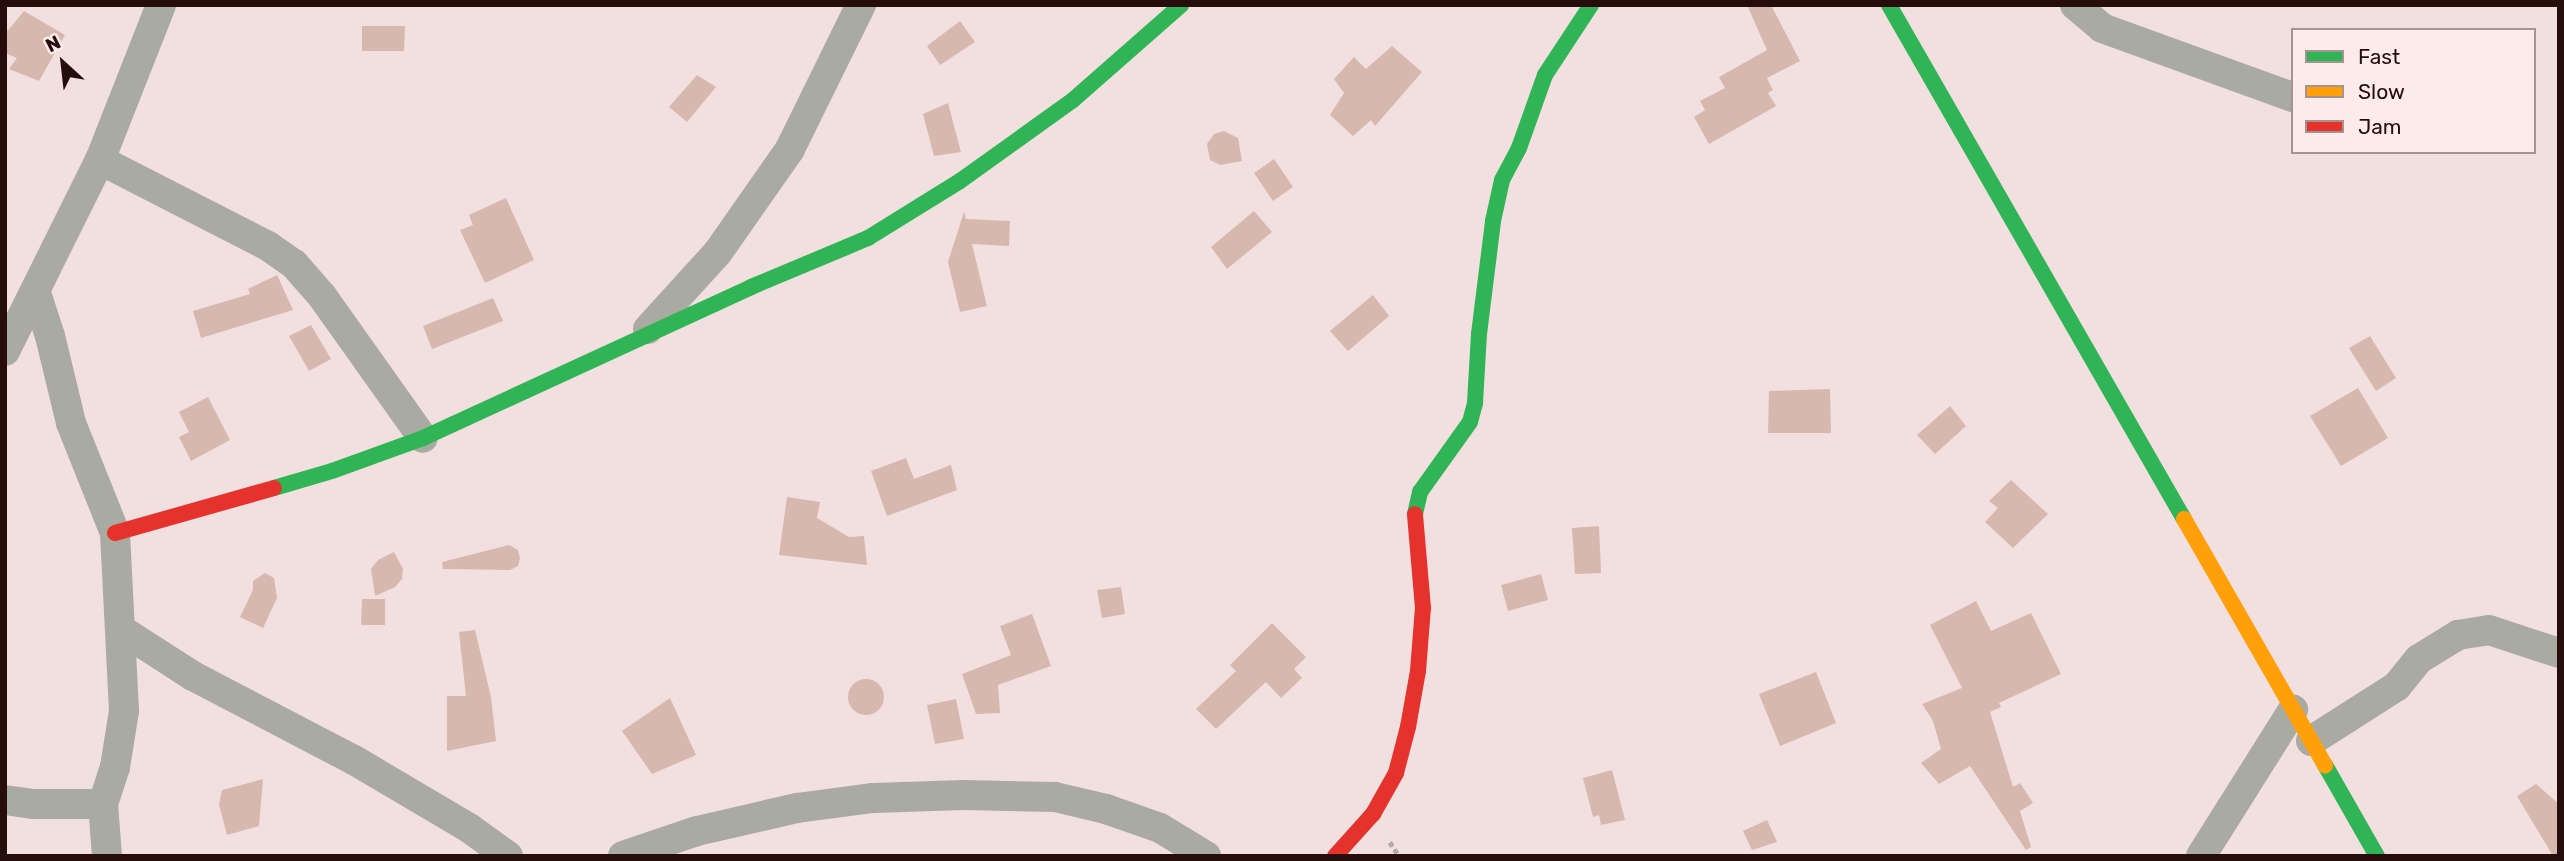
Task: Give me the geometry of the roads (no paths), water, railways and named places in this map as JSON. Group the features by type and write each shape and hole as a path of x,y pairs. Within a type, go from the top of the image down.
{"street":[{"path":"5,351 100,160 161,5"},
{"path":"638,340 718,252 790,149 861,5"},
{"path":"115,533 331,471 423,438 868,238 961,181 1073,100 1181,5"},
{"path":"1335,856 1373,814 1396,773 1405,739 1419,671 1423,608 1415,513 1420,492 1470,422 1475,403 1479,334 1493,221 1502,180 1519,148 1545,75 1591,5"},
{"path":"1889,5 2377,856"},
{"path":"2075,5 2102,27 2291,96"},
{"path":"100,160 268,246 294,264 322,296 423,438"},
{"path":"36,293 75,435 115,533 124,711 115,767 103,804 107,856"},
{"path":"120,629 193,677 354,760 469,828 508,856"},
{"path":"2311,741 2397,686 2419,659 2458,635 2489,630 2559,653"},
{"path":"2201,856 2293,710"},
{"path":"622,856 697,831 797,808 873,799 964,795 1055,797 1106,809 1160,828 1206,856"},
{"path":"5,800 34,804 103,804"}]}
